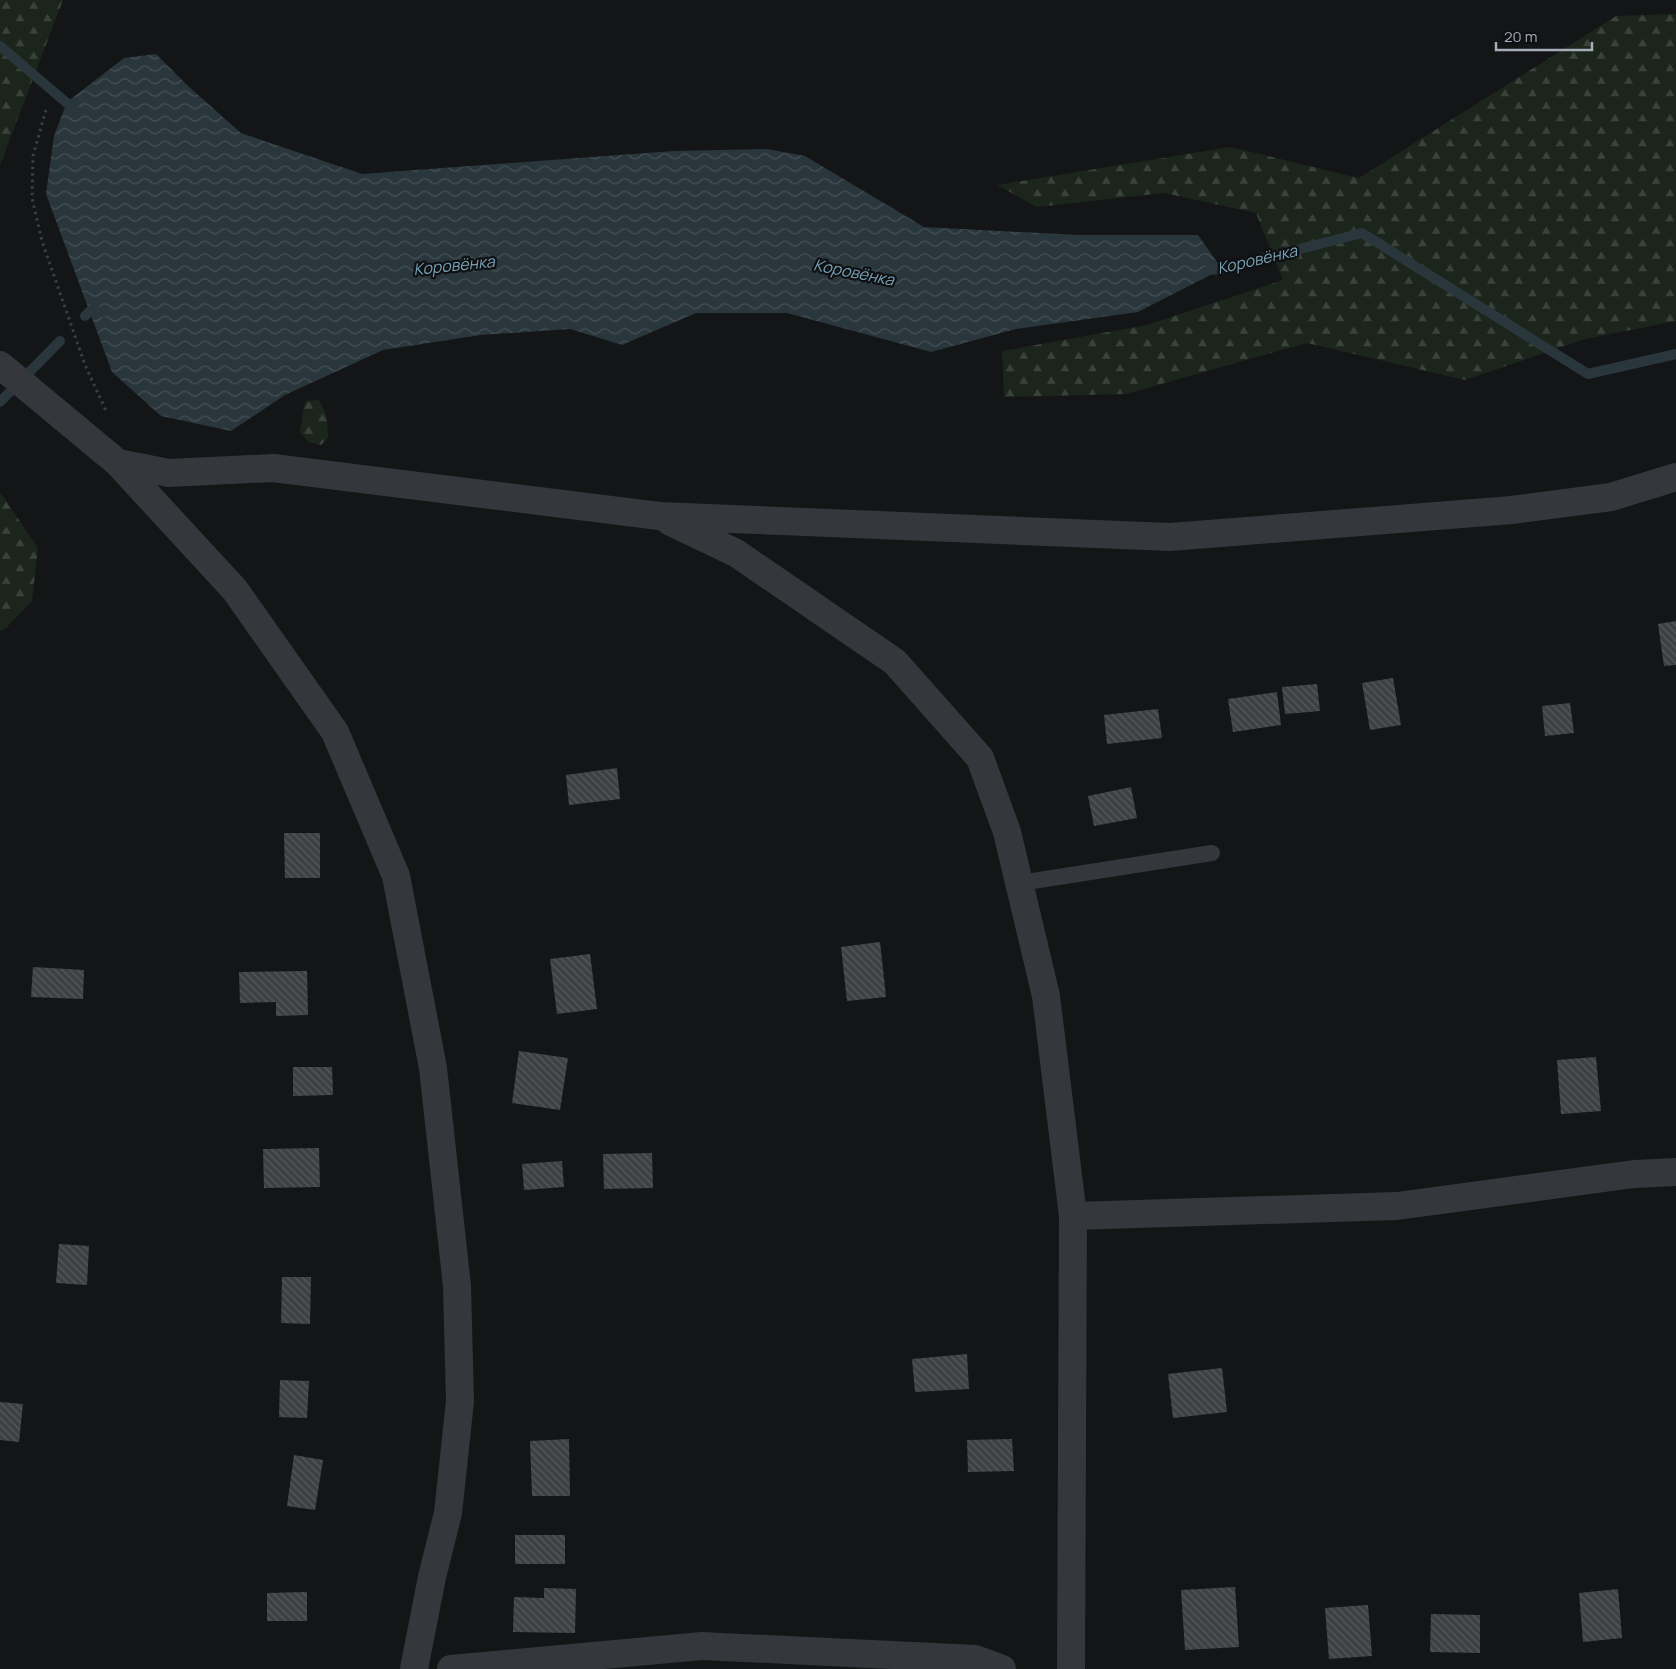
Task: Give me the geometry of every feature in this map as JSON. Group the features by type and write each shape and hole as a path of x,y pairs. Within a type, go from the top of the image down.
{"street":[{"path":"1,366 118,463 235,590 335,732 396,876 433,1068 457,1286 460,1401 448,1513 432,1577 414,1669"},
{"path":"118,463 169,473 273,468 659,516 1170,537 1512,510 1611,497 1676,477"},
{"path":"659,516 736,553 895,662 980,758 1008,832 1046,996 1073,1216 1071,1669"},
{"path":"1073,1216 1397,1206 1634,1174 1676,1172"},
{"path":"451,1669 702,1646 975,1659 1002,1669"}],"lane":[{"path":"1020,883 1212,853"}],"path":[{"path":"46,110 33,156 32,198 42,241 82,356 111,421"}],"green space":[{"path":"0,0 63,0 0,165"},
{"path":"1676,14 1676,321 1585,339 1465,380 1307,343 1126,394 1004,397 1002,351 1147,325 1283,280 1256,213 1164,193 1037,207 997,185 1230,147 1359,178 1616,16"},
{"path":"319,400 327,416 328,438 321,445 309,442 300,432 305,401"},
{"path":"0,492 38,548 32,601 7,627 0,631"}],"water":[{"path":"156,54 189,87 241,133 362,174 673,151 767,149 805,156 924,227 1078,235 1198,235 1222,269 1138,312 1016,329 931,352 787,313 696,313 622,345 570,329 481,335 383,350 285,395 231,431 161,416 112,372 46,194 54,136 67,102 124,58"}],"building":[{"path":"1676,621 1676,665 1664,666 1658,624"},
{"path":"1393,678 1401,725 1370,730 1362,683"},
{"path":"1317,684 1320,711 1285,714 1282,687"},
{"path":"1277,692 1281,725 1233,732 1228,699"},
{"path":"1570,703 1574,733 1545,736 1542,706"},
{"path":"1158,709 1162,738 1107,744 1104,715"},
{"path":"617,768 620,799 569,805 566,775"},
{"path":"1131,787 1137,818 1094,826 1088,796"},
{"path":"284,833 320,833 320,878 285,878"},
{"path":"880,942 886,997 847,1001 841,947"},
{"path":"590,954 597,1009 557,1014 550,959"},
{"path":"33,967 84,970 83,999 31,997"},
{"path":"307,971 308,1015 276,1016 276,1002 240,1003 239,972"},
{"path":"519,1051 568,1058 560,1110 512,1103"},
{"path":"1596,1057 1601,1111 1561,1114 1557,1060"},
{"path":"293,1067 332,1067 333,1095 293,1096"},
{"path":"319,1148 320,1187 264,1188 263,1149"},
{"path":"652,1153 653,1188 604,1189 603,1154"},
{"path":"562,1161 564,1187 524,1190 522,1164"},
{"path":"59,1244 89,1246 87,1285 56,1283"},
{"path":"282,1277 311,1277 310,1324 281,1323"},
{"path":"967,1354 969,1389 915,1392 912,1359"},
{"path":"1222,1368 1227,1412 1173,1418 1168,1374"},
{"path":"280,1380 309,1381 307,1418 279,1417"},
{"path":"0,1402 23,1404 19,1442 0,1440"},
{"path":"569,1439 570,1496 532,1496 530,1441"},
{"path":"1012,1439 1014,1471 968,1472 967,1440"},
{"path":"294,1455 323,1460 315,1510 287,1506"},
{"path":"515,1535 565,1535 565,1564 515,1564"},
{"path":"1235,1587 1239,1647 1185,1650 1181,1590"},
{"path":"544,1588 576,1589 575,1633 513,1632 514,1597 544,1598"},
{"path":"1618,1589 1622,1638 1583,1642 1579,1593"},
{"path":"307,1592 307,1621 267,1621 267,1593"},
{"path":"1368,1605 1372,1656 1329,1659 1325,1608"},
{"path":"1431,1614 1480,1615 1480,1653 1430,1652"}],"waterway":[{"path":"0,46 75,110"},
{"name":"Коровёнка","path":"1209,270 1222,269 1362,233 1588,374 1676,354"},
{"name":"Коровёнка","path":"85,316 90,311 102,312"},
{"name":"Коровёнка","path":"0,402 60,341"}]}
